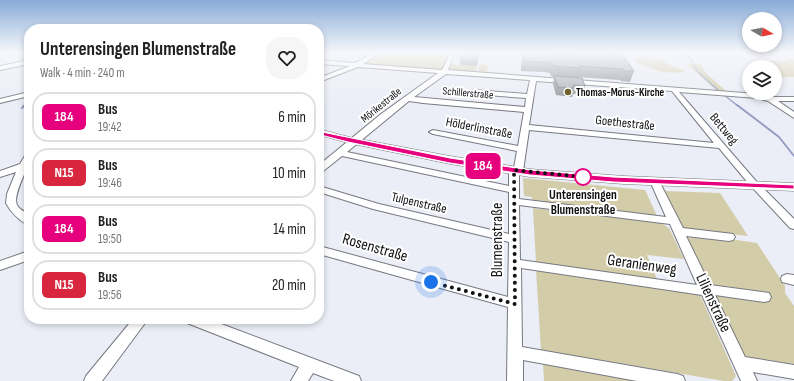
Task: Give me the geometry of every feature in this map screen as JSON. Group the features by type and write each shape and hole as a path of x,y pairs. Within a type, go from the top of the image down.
{"street":[{"path":"324,78 347,70"},
{"path":"412,70 742,94"},
{"name":"Mörikestraße","path":"324,166 407,98 444,72"},
{"name":"Blumenstraße","path":"515,381 514,195 516,171 533,79"},
{"name":"Bettweg","path":"674,90 754,185 794,225"},
{"path":"473,92 530,96"},
{"path":"0,101 24,95"},
{"name":"Schillerstraße","path":"407,98 423,101 528,110"},
{"path":"782,99 794,99"},
{"path":"771,100 794,116"},
{"name":"Goethestraße","path":"525,127 721,146"},
{"name":"Hölderlinstraße","path":"433,132 521,149"},
{"path":"324,133 354,142 464,163 516,171 591,178 793,187"},
{"path":"341,153 514,195 729,237"},
{"path":"0,174 24,166"},
{"path":"24,170 11,203 24,216"},
{"name":"Lilienstraße","path":"655,181 749,381"},
{"name":"Tulpenstraße","path":"324,191 377,207 514,239"},
{"name":"Rosenstraße","path":"324,252 515,304"},
{"path":"0,266 24,257"},
{"name":"Geranienweg","path":"514,263 696,290 764,297"},
{"path":"98,380 137,324"},
{"path":"205,324 354,381"},
{"path":"515,352 677,381"},
{"path":"741,363 794,372"},
{"path":"299,381 309,365"}],"shaded area":[{"path":"449,70 476,70 475,72 478,72 479,70 488,70 487,75 480,72 479,73"},
{"path":"655,70 681,70 685,72 670,72"},
{"path":"693,70 704,70 728,93 717,91"},
{"path":"782,70 794,70 794,77 782,77"},
{"path":"523,178 645,190 657,216 532,201 532,197 524,196"},
{"path":"665,191 720,193 748,236 684,229"},
{"path":"533,208 661,223 669,228 684,259 647,255 657,279 536,262"},
{"path":"686,237 731,242 729,239 757,243 785,286 785,293 794,306 794,364 745,357 715,295 765,301 758,291 709,284"},
{"path":"536,270 700,295 736,376 732,381 724,381 541,350"},
{"path":"543,364 635,381 544,381"}],"building":[{"path":"623,70 634,71 624,71"},
{"path":"554,76 582,78 585,86 573,85 574,88 558,87"}],"waterway":[{"path":"696,70 719,91"},
{"path":"724,95 738,106"},
{"path":"737,105 779,137 794,156"}],"bus line":[{"name":"184","path":"324,134 333,137 481,166 530,172 646,181 794,187"}],"place":[{"name":"Thomas-Morus-Kirche","path":"568,92"},
{"name":"Unterensingen Blumenstraße","path":"583,177"}],"route":[{"path":"431,282 515,304 514,170 583,177"}]}
